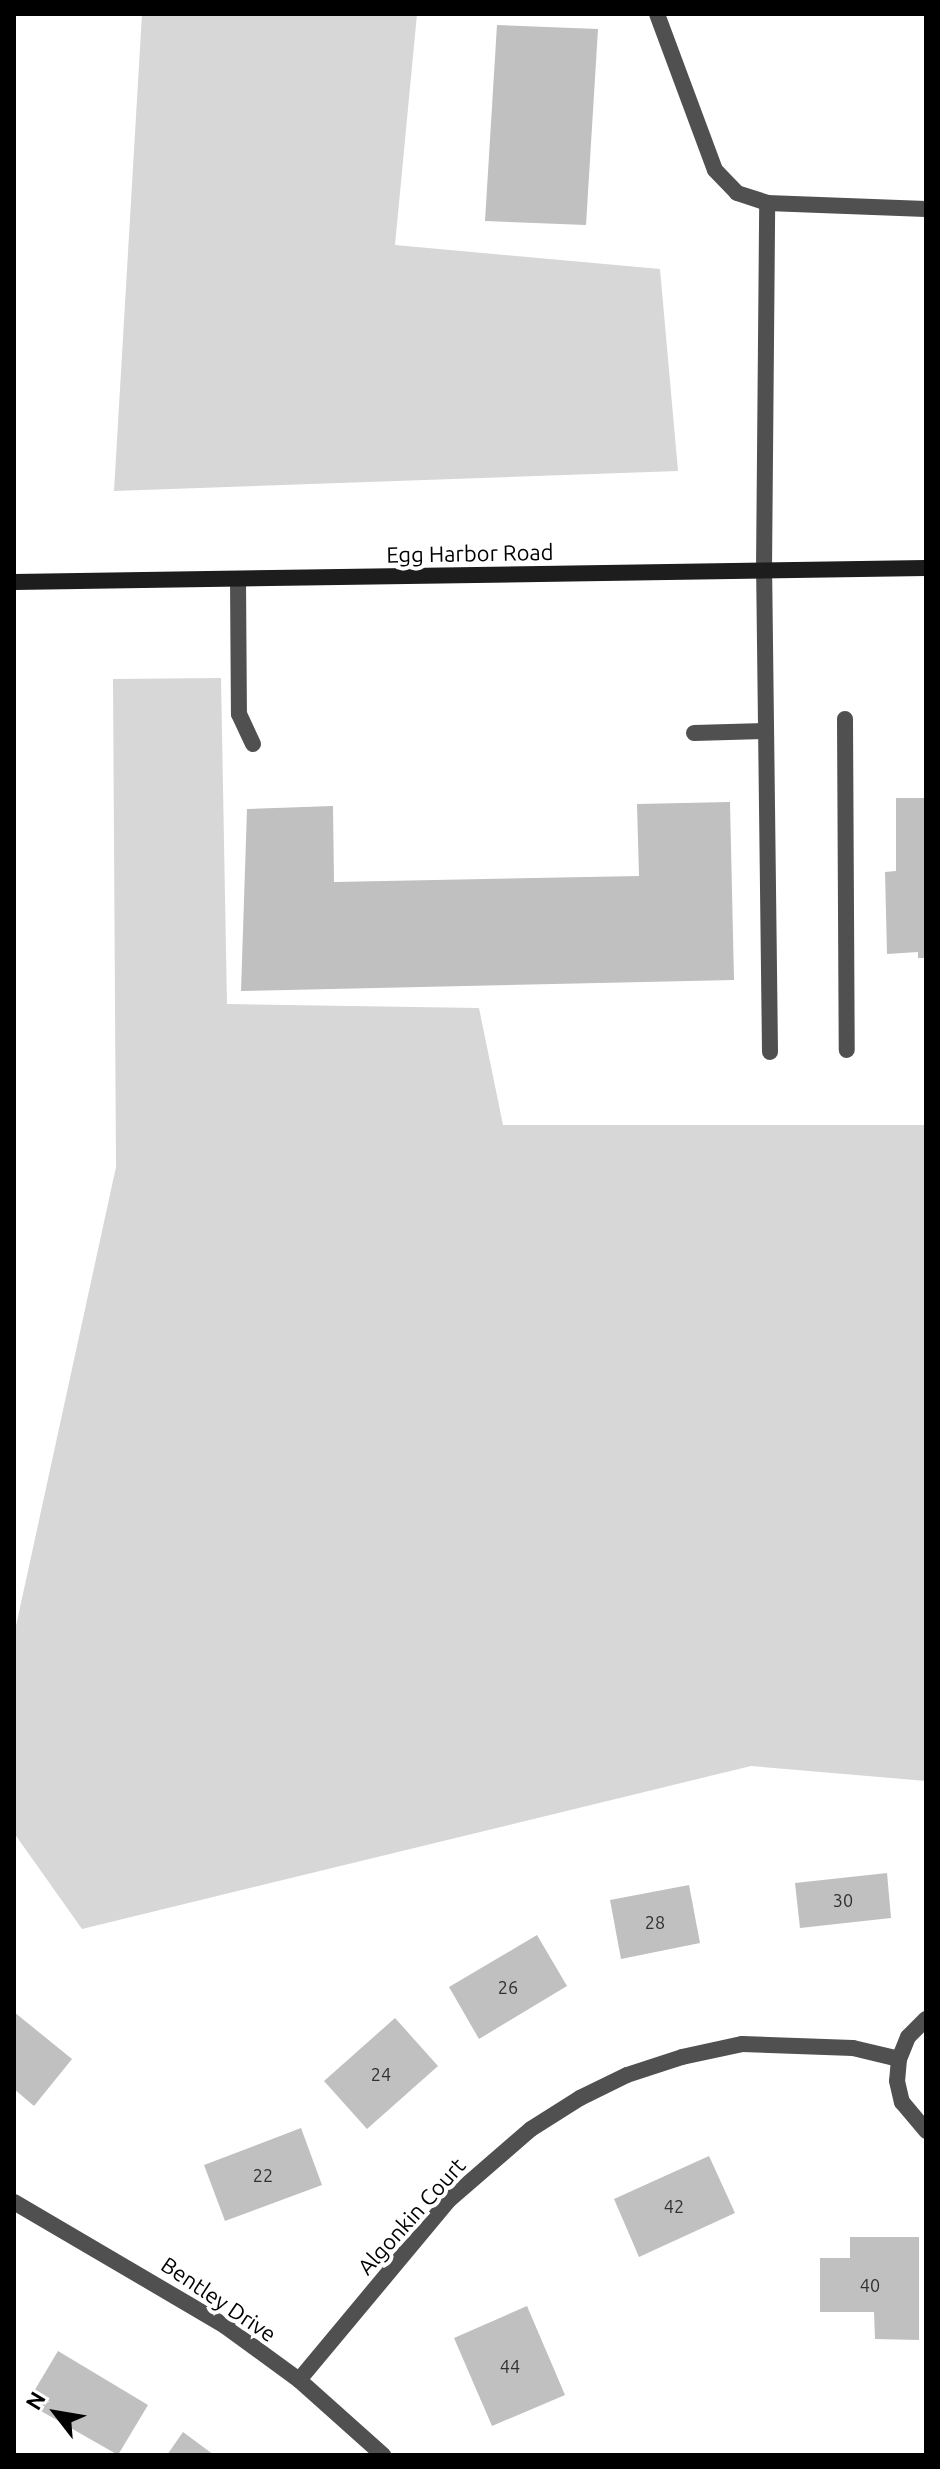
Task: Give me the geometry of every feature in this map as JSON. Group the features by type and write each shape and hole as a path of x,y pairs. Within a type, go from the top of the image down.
{"main road":[{"name":"Egg Harbor Road","path":"14,582 926,568"}],"street":[{"path":"657,14 715,170 737,193 767,203 926,209"},
{"path":"767,203 764,570 770,1052"},
{"path":"238,579 239,714 253,744"},
{"path":"845,719 847,1050"},
{"path":"694,733 766,731"},
{"path":"926,2019 908,2037 899,2059 897,2081 902,2102 926,2131"},
{"name":"Algonkin Court","path":"299,2380 449,2200 531,2129 580,2098 627,2075 682,2057 742,2044 853,2048 899,2059"},
{"name":"Bentley Drive","path":"14,2202 202,2311 299,2380 383,2455"}],"shaded area":[{"path":"142,14 417,14 395,245 660,269 678,471 114,491"},
{"path":"221,678 227,1004 479,1008 503,1125 926,1125 926,1781 751,1766 82,1929 14,1833 14,1635 116,1167 113,679"}],"building":[{"path":"497,25 598,29 586,225 485,221"},
{"path":"896,798 926,798 926,958 918,958 918,952 887,954 885,872 896,871"},
{"path":"730,802 734,980 241,991 247,809 333,806 334,882 639,876 637,804"},
{"path":"887,1873 891,1918 800,1928 795,1883"},
{"path":"689,1885 700,1943 621,1959 610,1900"},
{"path":"537,1935 567,1986 479,2039 449,1987"},
{"path":"14,2012 72,2059 34,2106 14,2089"},
{"path":"395,2018 438,2066 367,2129 324,2081"},
{"path":"301,2128 322,2185 225,2221 204,2165"},
{"path":"709,2156 735,2213 639,2257 614,2199"},
{"path":"850,2237 919,2237 919,2340 875,2339 874,2312 820,2312 820,2258 850,2258"},
{"path":"527,2306 565,2395 492,2426 454,2338"},
{"path":"58,2351 148,2405 118,2455 27,2403"},
{"path":"183,2432 214,2455 167,2455"}]}
